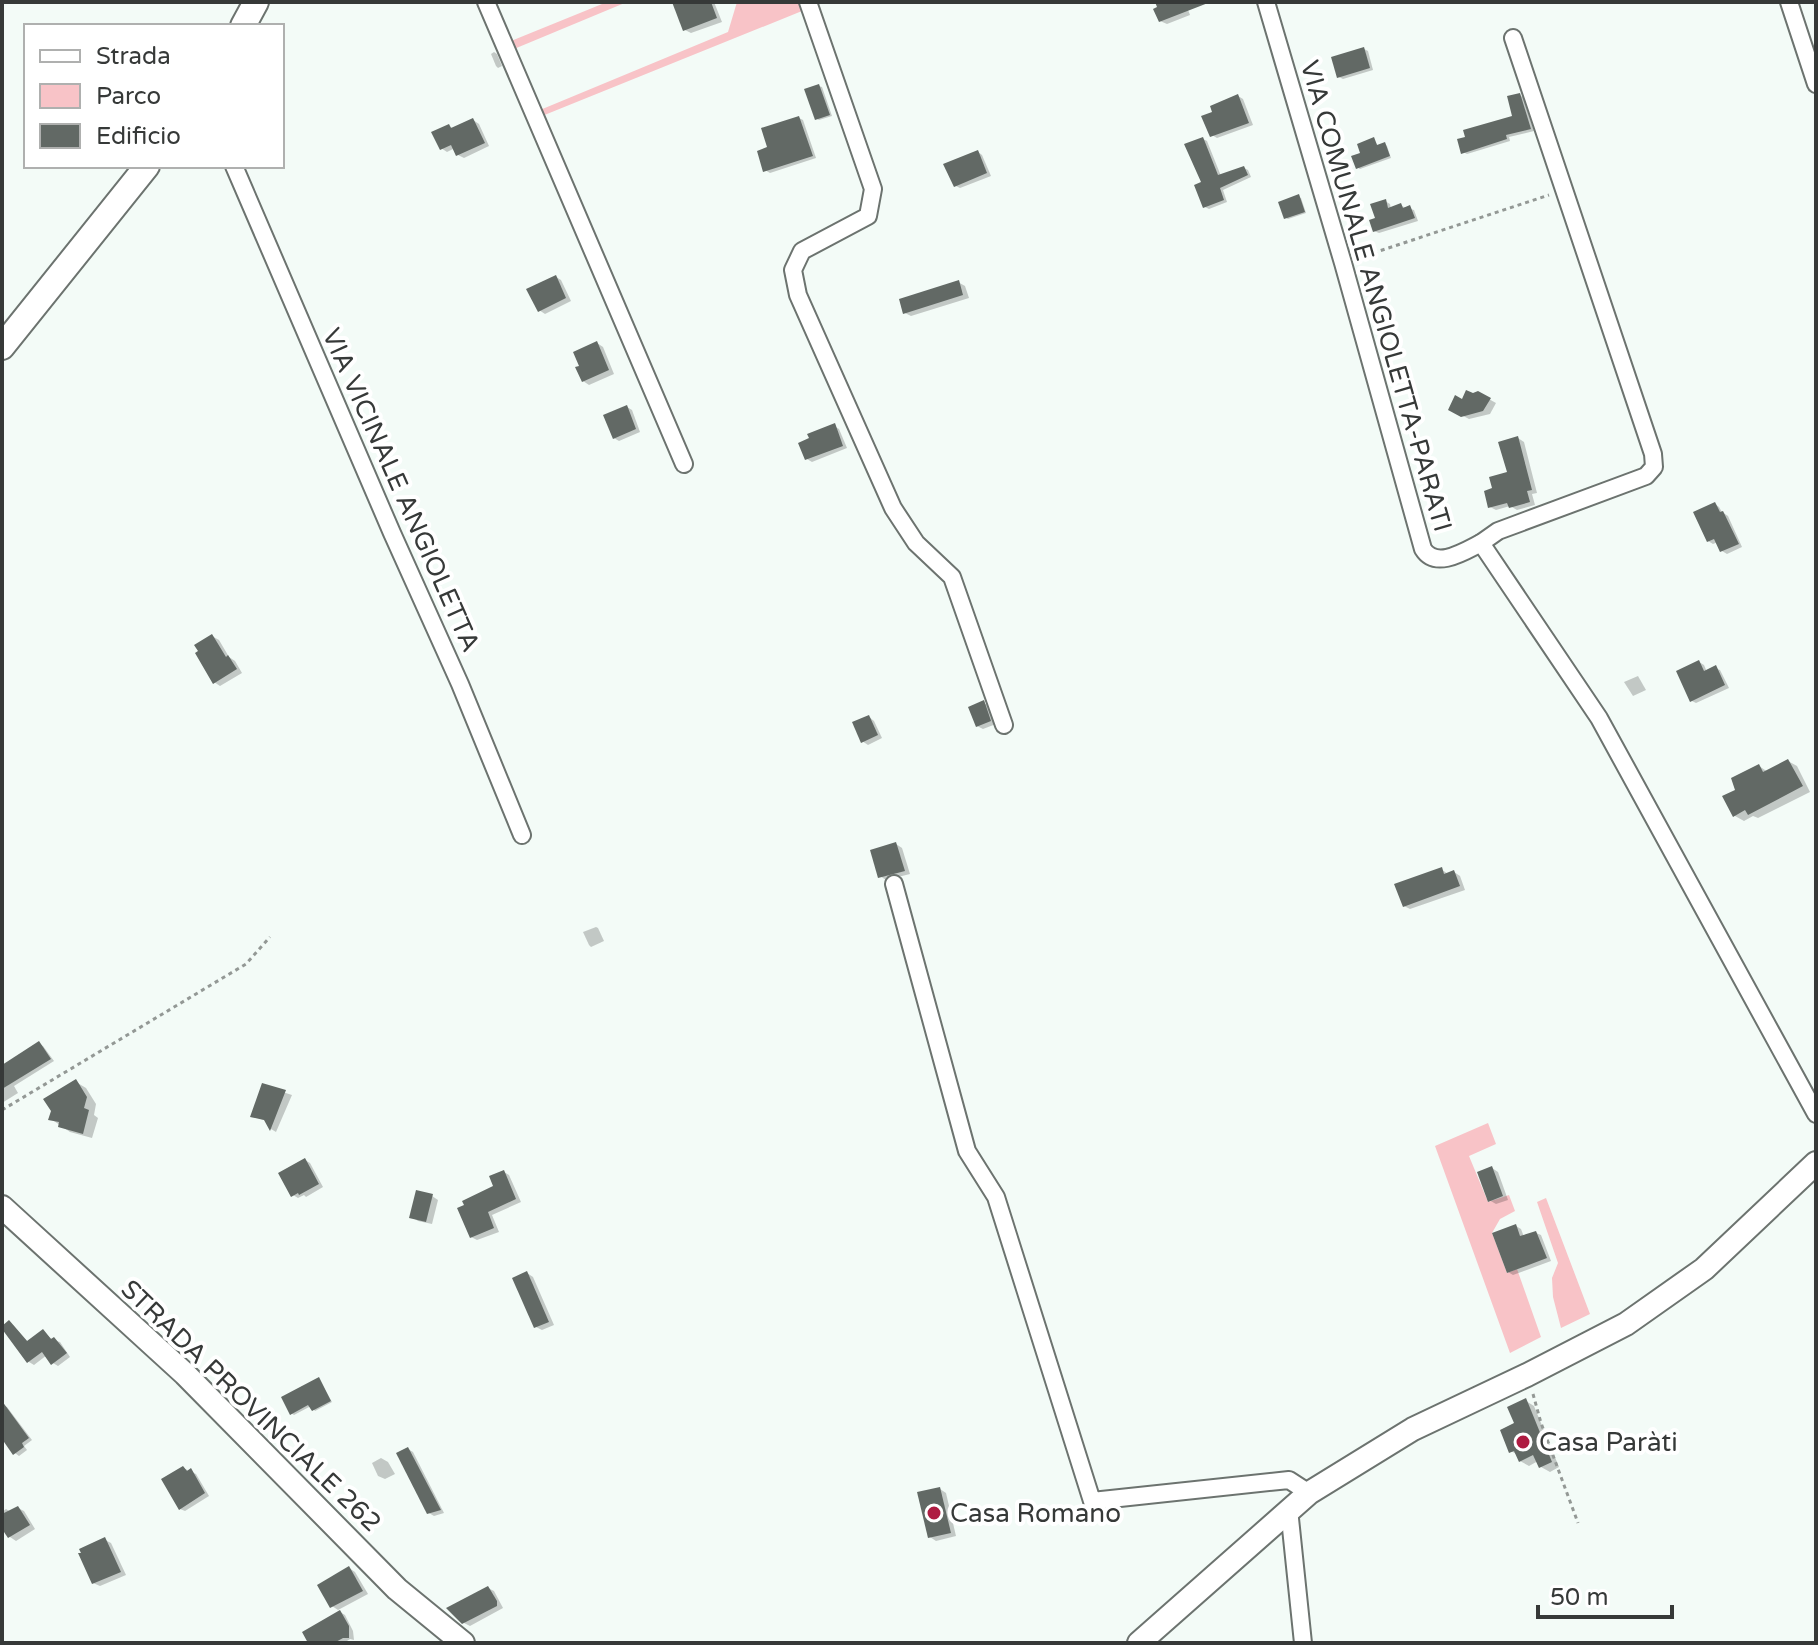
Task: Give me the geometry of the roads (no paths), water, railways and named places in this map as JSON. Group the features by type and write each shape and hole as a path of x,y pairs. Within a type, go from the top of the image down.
{"main road":[{"path":"244,24 256,2"},
{"path":"2,347 145,168"},
{"path":"1139,1643 1309,1493 1413,1429 1626,1324 1704,1269 1816,1163"},
{"name":"STRADA PROVINCIALE 262","path":"2,1207 185,1374 397,1589 463,1643"}],"street":[{"path":"486,2 684,464"},
{"path":"808,2 873,189 868,216 802,251 793,270 798,295 893,508 916,543 952,577 1004,725"},
{"name":"VIA COMUNALE ANGIOLETTA-PARATI","path":"1266,2 1423,549 1436,559 1449,558 1481,543 1599,718 1816,1114"},
{"path":"1789,2 1816,84"},
{"path":"1481,543 1498,531 1646,476 1654,467 1653,454 1513,38"},
{"name":"VIA VICINALE ANGIOLETTA","path":"235,168 460,684 522,835"},
{"path":"894,884 967,1151 996,1197 1092,1501 1289,1480 1309,1493"},
{"path":"1289,1509 1303,1643"}],"place":[{"name":"Casa Paràti","path":"1523,1442"},
{"name":"Casa Romano","path":"934,1513"}]}
